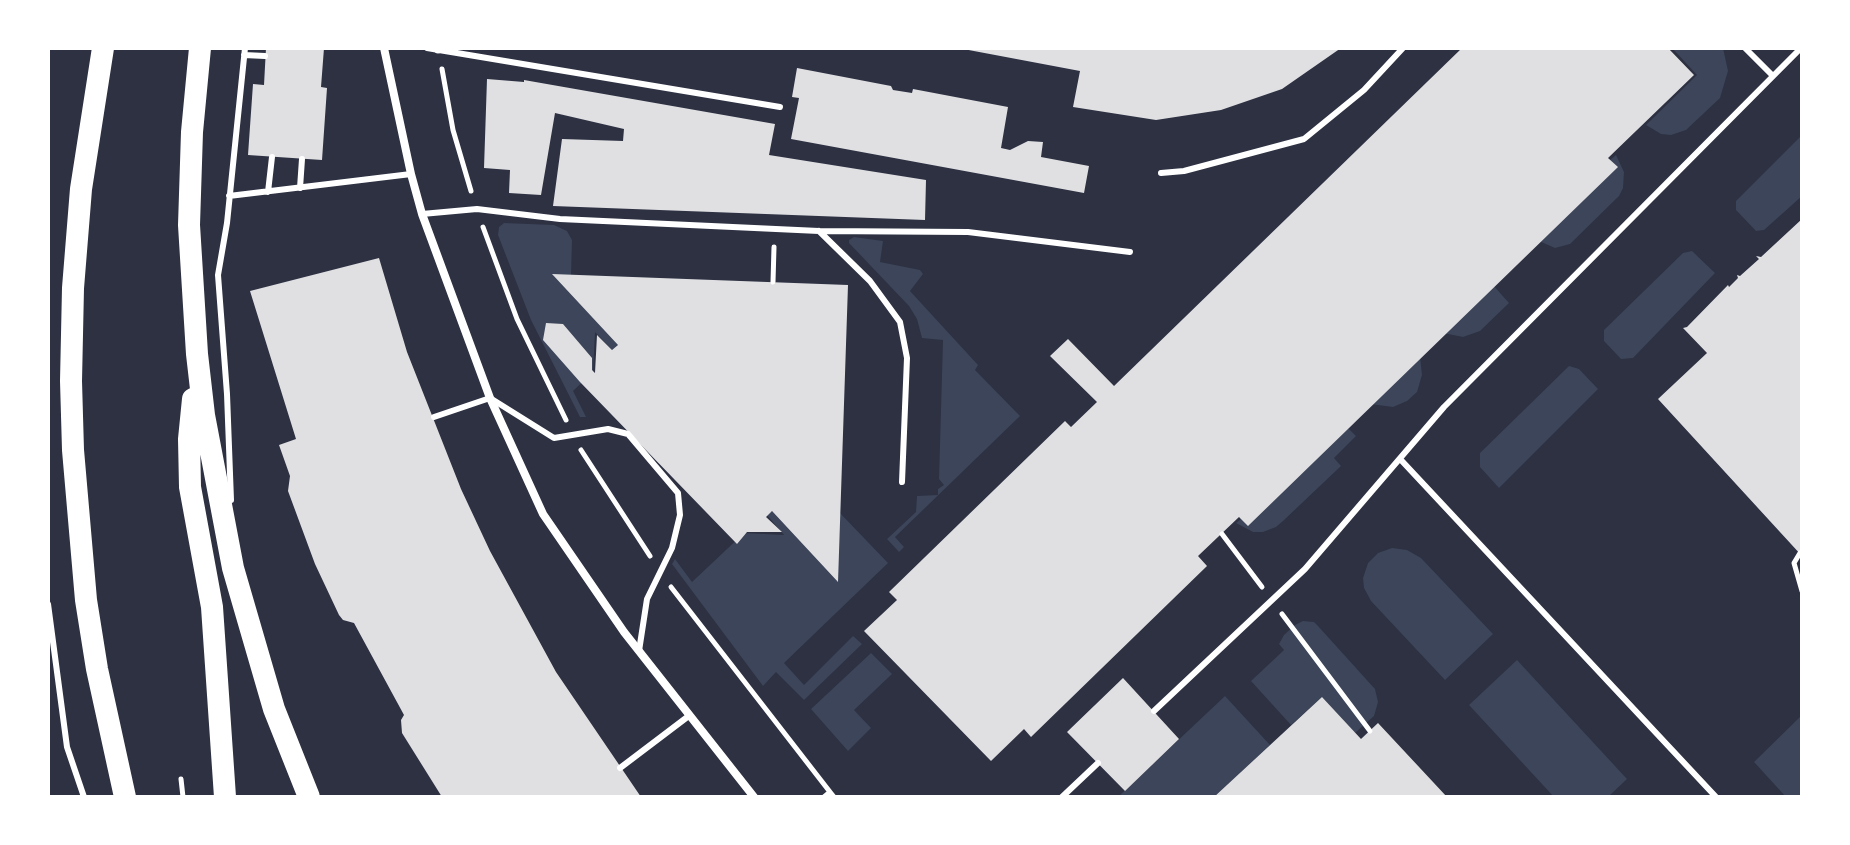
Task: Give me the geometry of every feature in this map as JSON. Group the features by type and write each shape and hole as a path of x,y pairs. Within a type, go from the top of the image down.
{"highway":[{"path":"103,48 81,189 73,288 73,450 86,600 125,791"},
{"path":"200,48 190,184 191,269 197,354 214,477 233,568 274,709 309,797"},
{"path":"197,354 189,439 190,487 212,607 225,797"}],"street":[{"path":"384,48 422,214 490,398 543,514 639,651 754,797"}],"lane":[{"path":"427,48 780,107"},
{"path":"1161,173 1184,171 1304,139 1364,90 1403,48"},
{"path":"1745,48 1773,76"},
{"path":"1154,711 1305,569 1444,407 1801,48"},
{"path":"233,568 227,394 218,275 244,52 265,56"},
{"path":"268,192 272,157"},
{"path":"300,188 302,159"},
{"path":"229,196 411,174"},
{"path":"422,214 477,209 560,219 819,231 968,232 1130,252"},
{"path":"819,231 870,281 900,322 907,358 902,482"},
{"path":"434,417 490,398 554,438 608,429 628,434 678,493 680,515 672,548 647,599 639,651"},
{"path":"1401,460 1716,797"},
{"path":"48,604 67,747 84,797"},
{"path":"620,768 690,715"},
{"path":"1062,797 1098,763"}],"path":[{"path":"1222,534 1268,595"},
{"path":"1800,553 1794,563 1802,591"},
{"path":"1277,608 1370,731"},
{"path":"181,779 183,797"},
{"path":"824,797 830,792 834,797"}],"shaded area":[{"path":"1672,48 1723,48 1728,71 1720,98 1686,130 1671,135 1661,134 1646,125 1697,75"},
{"path":"1802,135 1802,196 1764,230 1756,231 1736,210 1736,201"},
{"path":"1616,155 1624,172 1619,196 1570,244 1555,248 1539,241 1616,166 1610,160"},
{"path":"504,223 554,225 567,231 572,240 571,275 553,275 618,345 612,350 595,332 593,372 573,391 586,417 580,417 531,320 498,235 499,227"},
{"path":"854,237 883,241 880,262 920,270 923,274 910,291 978,365 975,370 1020,416 895,537 904,547 899,552 887,539 916,512 917,496 938,495 938,489 944,485 939,479 943,340 922,338 917,319 909,306 849,243"},
{"path":"1692,251 1715,273 1633,358 1621,359 1604,341 1604,330 1683,253"},
{"path":"1493,285 1509,303 1480,331 1463,337 1443,333"},
{"path":"1420,356 1422,375 1417,392 1393,407 1370,404"},
{"path":"1569,366 1579,369 1598,389 1499,488 1480,467 1480,453"},
{"path":"1347,427 1356,436 1334,458 1341,466 1283,521 1263,532 1253,532 1236,523 1241,519 1247,524"},
{"path":"772,511 837,581 840,513 888,563 784,663 804,685 853,636 862,644 804,700 776,672 763,686 672,564 675,559 692,582 744,533 784,535 767,515"},
{"path":"1392,548 1407,550 1421,558 1493,634 1445,680 1371,601 1364,588 1363,578 1368,563 1378,553"},
{"path":"1303,621 1314,622 1375,689 1378,702 1374,716 1355,733 1322,697 1291,725 1251,681 1284,650 1279,644 1284,635"},
{"path":"871,653 892,674 854,710 871,728 848,751 811,709"},
{"path":"1517,660 1627,779 1608,797 1554,797 1469,705"},
{"path":"1225,696 1270,745 1214,797 1118,797"},
{"path":"1802,715 1802,797 1786,797 1754,762"}],"building":[{"path":"266,48 324,48 321,87 327,88 322,160 248,155 253,84 264,85"},
{"path":"958,48 1341,48 1282,89 1221,110 1156,120 1073,107 1080,71"},
{"path":"1462,48 1668,48 1694,75 1608,158 1618,167 1248,526 1239,517 1198,556 1207,566 1031,737 1024,729 991,761 864,631 897,600 889,592 1065,421 1071,427 1097,402 1050,356 1068,339 1114,386"},
{"path":"797,68 891,86 893,90 912,93 913,89 1008,107 1001,148 1010,150 1028,141 1043,142 1041,157 1089,166 1084,193 791,139 799,98 792,97"},
{"path":"487,79 524,80 775,124 769,155 926,180 925,220 553,206 562,139 623,141 624,129 555,113 541,195 509,193 510,170 484,168"},
{"path":"1802,219 1802,556 1658,399 1707,353 1683,328 1729,287 1738,278 1737,275 1740,276 1759,259 1756,256 1761,257"},
{"path":"379,258 407,352 461,489 490,551 556,672 641,797 442,797 402,733 401,720 404,715 354,623 343,620 339,615 315,564 288,491 290,476 279,445 296,439 250,291"},
{"path":"552,274 848,285 838,582 772,511 766,517 782,532 747,532 737,544 580,382 543,340 546,323 563,324 592,358 595,373 597,335 612,350 618,345"},
{"path":"1123,678 1179,739 1125,791 1067,732"},
{"path":"1322,697 1361,739 1378,723 1447,797 1214,797"}]}
